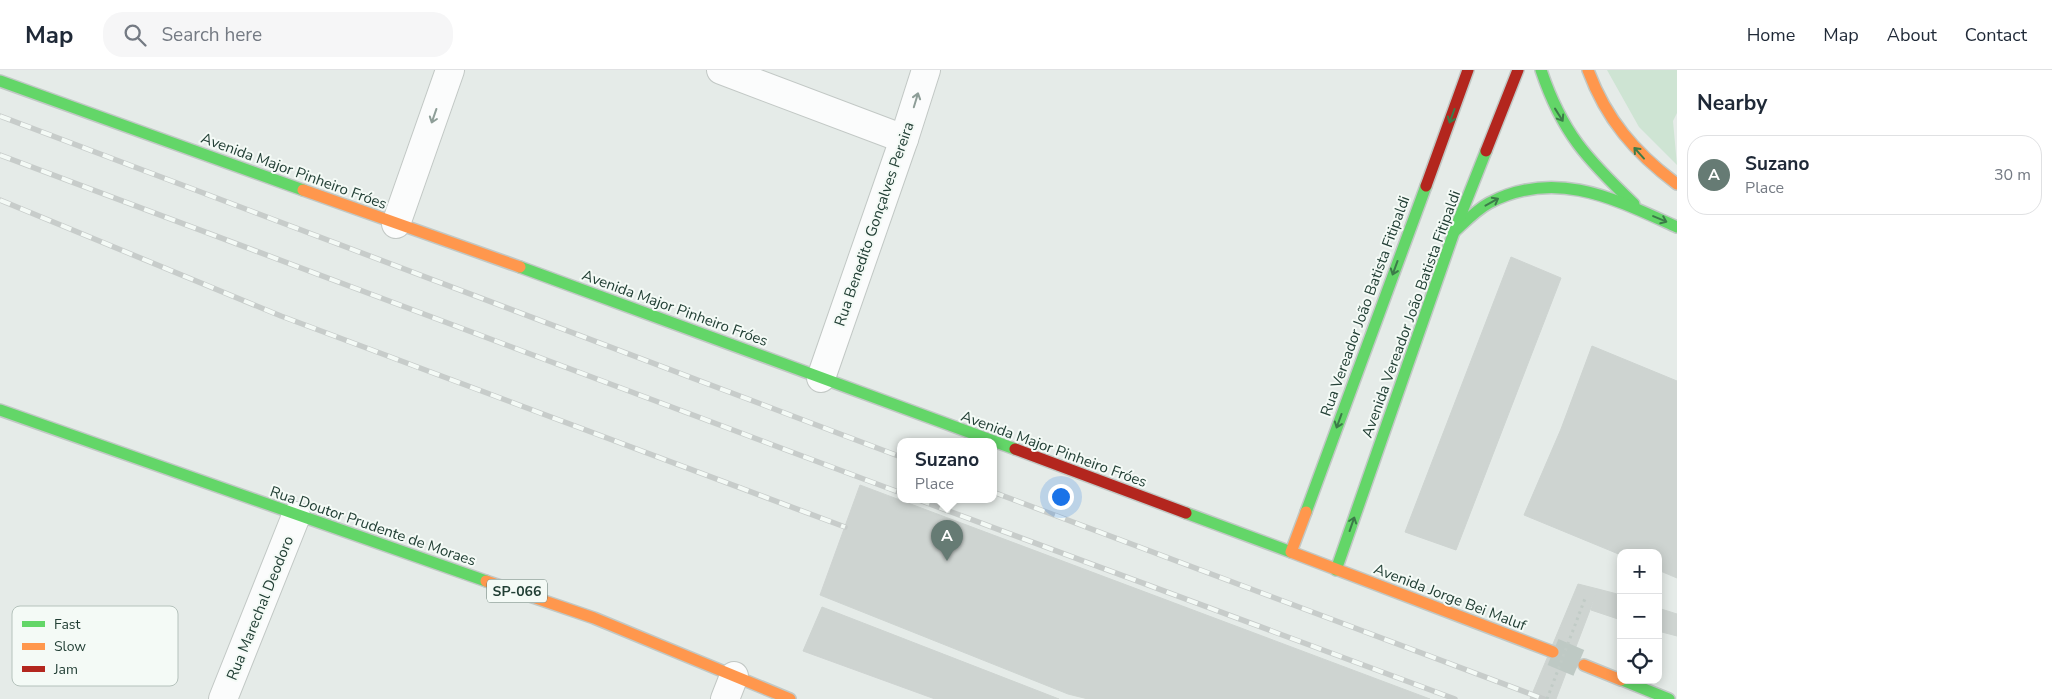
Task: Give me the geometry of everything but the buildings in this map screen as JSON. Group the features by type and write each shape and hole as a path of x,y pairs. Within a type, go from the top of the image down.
{"main road":[{"name":"Avenida Vereador João Batista Fitipaldi","path":"1336,570 1454,232 1518,70"},
{"path":"1541,70 1554,108 1577,145 1600,171 1642,212"},
{"path":"1588,70 1614,125 1649,164 1677,184"},
{"name":"Rua Vereador João Batista Fitipaldi","path":"1291,552 1465,74"},
{"name":"Avenida Major Pinheiro Fróes","path":"0,81 637,309 983,438"},
{"path":"1454,232 1488,204 1519,189 1550,184 1582,189 1677,227"},
{"name":"Rua Doutor Prudente de Moraes","path":"0,410 296,516 594,618 730,687 790,699"},
{"name":"Avenida Major Pinheiro Fróes","path":"997,443 1336,570"},
{"name":"Avenida Jorge Bei Maluf","path":"1336,570 1552,652"},
{"path":"1584,665 1617,678"},
{"path":"1631,684 1669,699"}],"street":[{"path":"396,224 450,70"},
{"path":"721,70 904,139"},
{"name":"Rua Benedito Gonçalves Pereira","path":"821,378 926,70"},
{"name":"Rua Marechal Deodoro","path":"223,699 296,516"}],"path":[{"path":"1547,699 1586,596"}],"green space":[{"path":"1607,70 1677,70 1677,113 1673,121 1677,165 1639,127"}],"tunnel":[{"path":"1553,652 1584,665"}],"railway":[{"path":"0,116 897,455"},
{"path":"0,155 897,491"},
{"path":"0,200 281,316 845,527"},
{"path":"997,494 1544,699"},
{"path":"927,503 1455,699"}],"traffic: fast":[{"path":"1541,70 1558,111 1578,144 1589,158 1634,204"},
{"path":"0,81 303,190"},
{"path":"1336,570 1454,232 1486,151"},
{"path":"1306,512 1426,186"},
{"path":"1454,232 1489,203 1514,193 1538,188 1562,188 1585,191 1608,198 1677,227"},
{"path":"520,267 985,438"},
{"path":"0,410 486,581"},
{"path":"997,442 1015,449"},
{"path":"1186,513 1291,552"},
{"path":"1632,684 1669,699"}],"traffic: slow":[{"path":"1588,70 1595,88 1624,134 1648,160 1677,184"},
{"path":"303,190 520,267"},
{"path":"1306,512 1291,552 1553,652"},
{"path":"486,581 594,618 790,699"},
{"path":"1584,665 1617,678"}],"traffic: jam":[{"path":"1426,186 1468,70"},
{"path":"1486,151 1518,70"},
{"path":"1015,449 1186,513"}],"place":[{"name":"Suzano","path":"947,561"}]}
